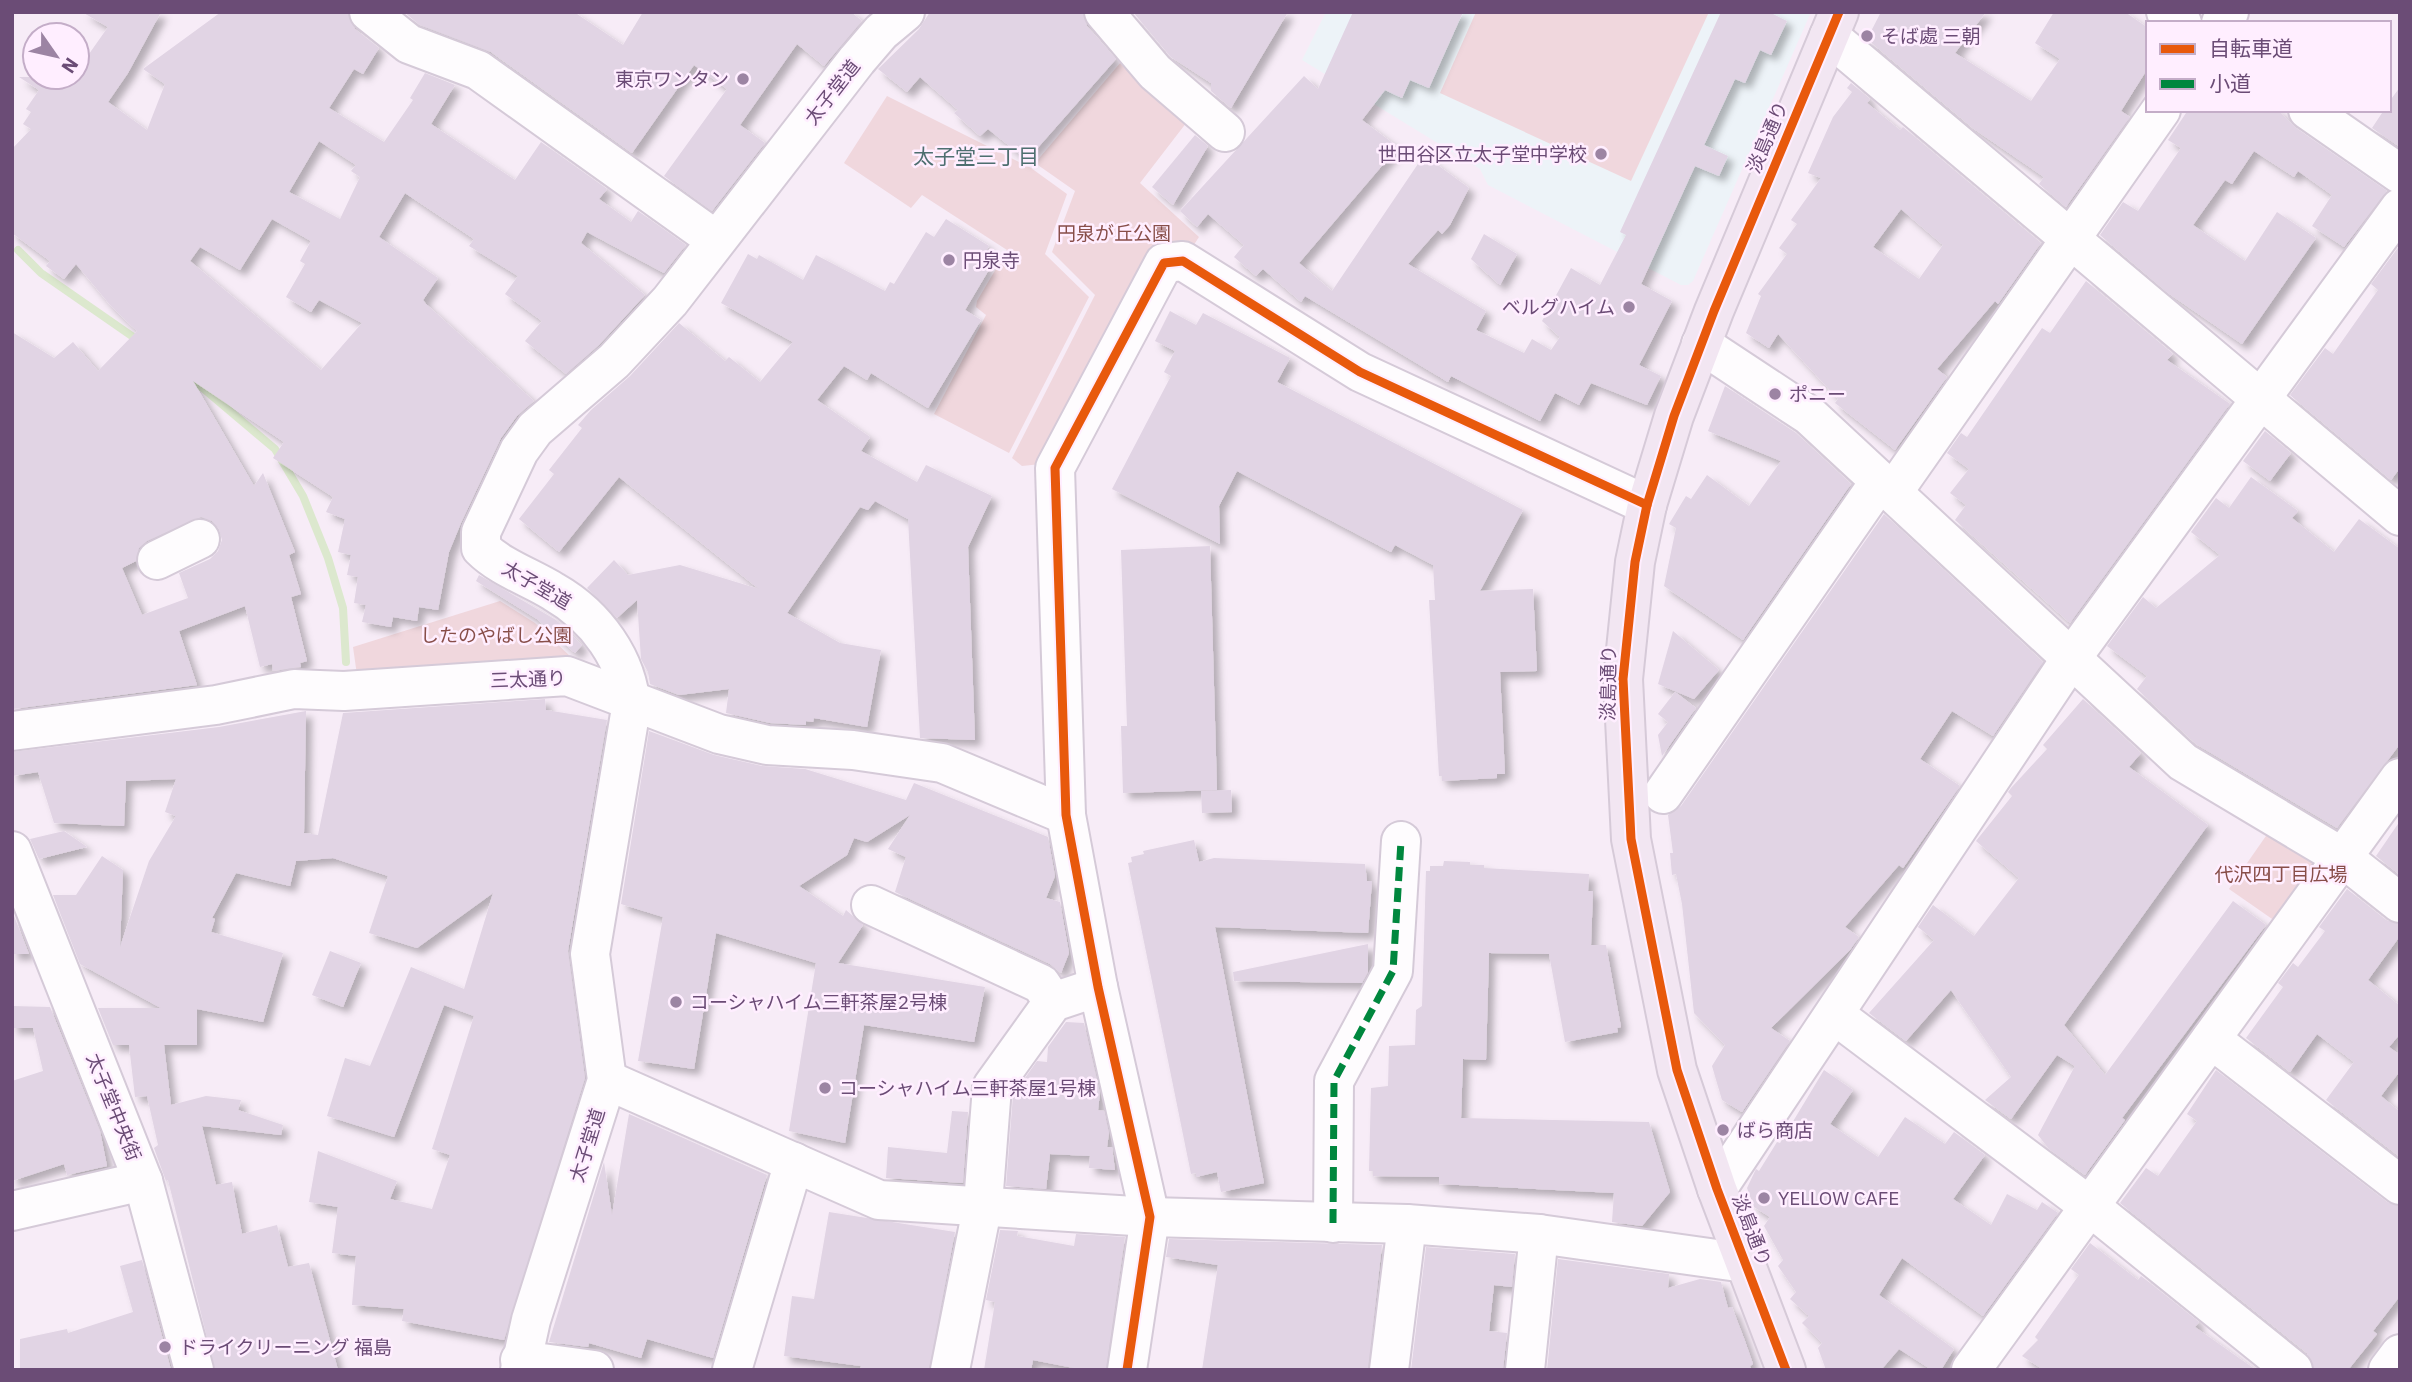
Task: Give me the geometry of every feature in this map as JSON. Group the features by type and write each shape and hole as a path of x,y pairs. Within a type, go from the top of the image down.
{"main road":[{"name":"淡島通り","path":"1786,1370 1717,1189 1677,1070 1631,839 1623,679 1628,611 1647,505 1701,344 1834,24"}],"street":[{"path":"369,12 409,44 478,69 716,240"},
{"name":"太子堂道","path":"520,1365 607,1080 590,954 599,885 628,734 630,698 626,672 592,621 556,592 492,559 481,548 481,532 519,452 535,429 614,361 670,301 858,60 881,32 905,12"},
{"path":"1104,12 1155,72 1225,132"},
{"path":"1834,24 2071,239 2400,516"},
{"path":"1663,794 2071,239 2160,112"},
{"path":"2311,112 2400,174"},
{"path":"1717,1189 2070,660 2400,208"},
{"path":"1127,1370 1150,1217 1098,987 1066,815 1055,468 1164,263 1183,261 1360,372 1647,505"},
{"path":"1701,344 1810,416 2182,762 2342,857 2400,902"},
{"path":"157,560 200,540"},
{"name":"三太通り","path":"12,731 216,705 294,689 344,691 557,675 577,678 719,734 767,745 853,750 942,763 1066,815"},
{"path":"1971,1370 2400,778"},
{"path":"1333,1223 1334,1081 1393,971 1401,841"},
{"name":"太子堂中央街","path":"12,851 143,1181 194,1370"},
{"path":"871,905 1041,984 1053,1002"},
{"path":"950,1370 983,1205 992,1087 1053,1002 1098,987"},
{"path":"1835,1015 2088,1205 2293,1370"},
{"path":"2211,1039 2400,1185"},
{"path":"607,1080 879,1200 1150,1217 1407,1224 1539,1234 1745,1263"},
{"path":"732,1370 794,1162"},
{"path":"12,1211 143,1181"},
{"path":"1390,1370 1407,1224"},
{"path":"1525,1370 1539,1234"},
{"path":"2388,1370 2400,1354"},
{"path":"520,1365 594,1370"}],"shaded area":[{"name":"世田谷区立太子堂中学校","path":"1326,12 1811,12 1693,281 1688,285 1681,285 1488,185 1480,169 1302,60"}],"green space":[{"path":"1476,12 1709,12 1631,181 1440,93"},
{"name":"円泉が丘公園","path":"1127,55 1190,118 1140,183 1199,237 1051,463 1022,466 1012,458 1095,295 1052,252 1075,191 1035,163"},
{"path":"887,96 1031,168 1067,194 1045,254 1089,297 1009,453 934,414 986,315 976,307 977,301 1007,250 922,195 911,208 844,163"},
{"name":"したのやばし公園","path":"500,601 535,623 571,657 358,682 353,647"},
{"name":"代沢四丁目広場","path":"2275,823 2316,849 2322,875 2275,921 2229,889"}],"building":[{"path":"82,12 161,12 128,73 108,102 147,130 165,84 143,69 221,12 348,12 355,29 379,48 363,74 354,69 329,108 384,142 413,100 410,98 425,73 455,85 431,124 515,180 541,142 607,189 599,199 631,222 638,211 686,245 664,273 587,232 581,243 645,295 599,345 566,374 525,341 542,321 505,294 518,276 469,246 474,239 405,193 379,237 438,278 423,300 426,304 534,401 517,416 501,438 461,523 449,552 438,610 419,607 417,621 393,617 391,627 362,622 366,605 354,603 358,577 347,575 351,555 338,552 345,519 326,512 333,497 273,458 284,442 193,381 254,486 263,473 295,552 289,555 301,594 291,597 307,661 300,663 301,667 273,671 272,664 260,667 245,606 179,631 197,685 13,709 12,332 54,358 73,342 98,371 137,331 111,306 76,264 64,279 46,266 50,261 12,233 12,149 31,129 23,124 31,112 26,109 38,91 91,91 91,51 108,27","holes":["319,141 356,165 351,171 360,177 340,219 289,192","272,219 311,241 300,261 305,264 286,297 311,312 319,300 362,323 321,370 190,261 200,247 240,270","201,517 212,521 219,529 222,540 218,551 210,559 179,573 188,598 142,615 122,568 136,561 139,548 147,541"]},
{"path":"404,12 574,12 623,45 643,12 851,12 862,21 824,66 797,44 740,125 765,143 712,211 664,176 727,89 694,65 632,153 491,52 420,25"},
{"path":"930,12 1083,12 1087,26 1116,59 1027,160 988,129 980,136 954,113 958,110 920,77 907,92 878,69 919,29"},
{"path":"1133,12 1288,12 1231,108 1211,91 1211,83 1171,57"},
{"path":"1353,12 1463,12 1429,88 1410,80 1402,98 1385,90 1362,120 1398,147 1299,263 1332,291 1424,155 1469,188 1450,225 1442,234 1438,230 1408,264 1486,311 1476,330 1524,353 1532,339 1551,350 1560,337 1542,321 1571,268 1600,285 1626,235 1620,232 1721,12 1769,12 1787,21 1771,55 1760,50 1745,83 1735,79 1704,145 1728,156 1719,176 1695,166 1641,284 1672,301 1639,365 1661,376 1647,405 1591,383 1579,405 1555,393 1540,421 1451,376 1448,382 1305,296 1301,302 1263,269 1256,276 1234,257 1244,245 1208,214 1197,227 1180,211 1304,76 1318,89"},
{"path":"1881,12 1986,12 1955,53 2031,101 2060,59 2035,43 2054,12 2125,12 2146,27 2146,71 2121,111 2130,117 2066,207 2039,184 2044,177 1974,129 1867,39"},
{"path":"1851,83 1870,99 1867,103 1900,130 1903,127 2041,243 1998,304 1995,301 1937,369 1947,377 1895,450 1835,403 1838,399 1778,334 1769,348 1746,333 1761,296 1758,294 1787,254 1779,248 1797,224 1791,220 1821,178 1808,173 1833,117 1852,92 1847,88","holes":["1901,209 1943,245 1919,279 1873,247"]},
{"path":"2400,87 2400,147 2372,128 2383,112 2391,112 2391,99"},
{"path":"2187,112 2280,112 2296,128 2387,191 2344,247 2312,226 2332,195 2298,171 2294,177 2254,151 2232,184 2225,180 2193,225 2245,261 2277,212 2316,238 2242,344 2168,293 2100,235 2123,202 2138,211 2181,148 2168,140"},
{"path":"1195,135 1208,146 1173,205 1152,187"},
{"path":"946,219 989,246 985,253 989,256 984,264 990,268 965,310 981,320 928,408 871,373 867,380 844,366 817,400 870,437 861,451 917,482 926,465 992,496 968,547 975,740 920,738 908,519 875,501 868,510 860,507 787,613 840,643 881,650 867,727 814,718 813,722 806,721 806,725 770,723 726,713 729,689 679,695 650,684 648,672 641,659 637,600 617,618 587,588 614,560 628,575 680,565 759,589 619,477 559,552 519,519 554,474 549,470 582,428 578,425 591,410 630,376 679,323 725,361 729,357 760,382 793,342 721,303 748,254 757,259 759,255 803,280 816,255 885,291 890,282 894,284 926,232 934,237"},
{"path":"1484,234 1517,254 1500,285 1471,259"},
{"path":"2400,245 2400,468 2391,480 2290,395 2325,348 2333,354 2378,290 2371,284"},
{"path":"2086,281 2173,354 2167,360 2230,404 2070,623 1955,520 1966,505 1950,493 1969,469 1947,453 1961,433 1967,437 2042,328 2050,333"},
{"path":"1170,311 1196,325 1203,313 1290,358 1277,382 1523,510 1480,591 1533,589 1537,671 1500,672 1505,774 1497,774 1497,778 1442,781 1442,776 1439,776 1429,600 1435,600 1433,565 1395,545 1391,552 1237,471 1219,506 1220,544 1112,489 1171,376 1164,372 1175,351 1155,341"},
{"path":"1725,386 1796,433 1851,484 1743,640 1664,586 1676,528 1669,524 1686,496 1691,499 1707,475 1749,506 1781,461 1708,431"},
{"path":"2265,431 2291,453 2270,481 2243,461"},
{"path":"2251,477 2298,511 2292,518 2334,552 2359,519 2400,549 2400,744 2337,828 2196,744 2137,689 2147,676 2107,646 2143,597 2156,608 2220,555 2191,532 2216,498 2229,508"},
{"path":"1884,514 2043,662 1993,736 1952,711 1920,759 1960,786 1903,868 1899,865 1845,927 1859,937 1850,950 1771,1028 1790,1041 1742,1112 1722,1100 1712,1066 1725,1045 1694,1013 1682,904 1676,874 1672,875 1670,853 1673,853 1668,815 1681,806"},
{"path":"1210,546 1217,790 1123,793 1121,726 1127,726 1121,550"},
{"path":"479,575 556,620 582,645 575,653 537,619 476,581"},
{"path":"1673,631 1719,670 1694,699 1658,684"},
{"path":"1675,692 1696,708 1662,756 1658,735 1668,722 1658,714"},
{"path":"545,699 546,710 607,720 568,951 585,1078 504,1340 402,1321 404,1309 352,1305 356,1256 332,1253 338,1207 309,1202 318,1151 397,1181 390,1199 432,1209 450,1155 432,1149 474,1016 444,1005 394,1137 327,1116 345,1058 370,1066 411,967 464,989 493,893 417,948 369,933 388,876 333,858 296,861 290,886 236,873 212,918 215,919 211,932 283,953 263,1022 197,1009 197,1045 164,1045 171,1105 206,1096 241,1100 238,1110 283,1125 281,1135 202,1126 216,1185 232,1182 242,1234 277,1225 288,1267 309,1263 338,1370 215,1370 168,1180 166,1181 154,1148 158,1145 147,1096 135,1097 129,1045 113,1045 98,1008 161,1008 80,964 53,895 76,895 102,856 123,870 120,947 149,861 176,816 165,812 176,779 126,781 124,826 54,823 38,772 12,776 12,752 219,727 306,711 304,833 318,835 343,713"},
{"path":"2083,699 2141,753 2129,767 2208,825 2064,1025 2105,1075 2233,901 2266,925 2122,1118 2125,1120 2085,1175 2049,1149 2038,1135 2075,1066 2057,1055 2011,1119 1985,1100 2011,1077 1951,990 1906,1041 1869,1013 1934,940 1918,927 1933,905 1974,936 2019,878 1976,841 2012,796 2008,792 2011,788 2047,749 2043,745"},
{"path":"649,731 714,755 762,766 805,769 906,800 914,783 1048,837 1055,876 1046,898 1060,902 1069,953 1061,973 1050,964 895,892 906,857 888,849 910,815 867,842 854,838 847,855 799,886 843,916 846,910 863,925 838,963 985,987 974,1042 864,1025 845,1143 789,1131 816,963 716,933 694,1069 638,1061 663,917 621,904"},
{"path":"1231,790 1232,812 1202,813 1201,791"},
{"path":"2400,821 2400,875 2376,856"},
{"path":"64,831 87,847 39,859 30,839"},
{"path":"1194,840 1199,862 1214,858 1365,864 1367,881 1372,881 1368,933 1215,927 1264,1183 1221,1192 1217,1172 1196,1177 1196,1173 1191,1174 1128,863 1132,862 1131,857 1144,854 1143,851"},
{"path":"1444,861 1470,862 1470,865 1484,865 1484,868 1589,874 1588,891 1593,891 1591,945 1606,945 1621,1027 1617,1028 1618,1032 1565,1042 1549,954 1489,953 1486,1060 1463,1059 1461,1118 1649,1122 1670,1192 1642,1226 1612,1222 1614,1193 1439,1184 1439,1177 1373,1176 1373,1171 1369,1171 1371,1088 1388,1086 1389,1046 1415,1045 1416,1010 1422,1006 1426,871 1430,871 1430,866 1443,866"},
{"path":"2347,889 2386,920 2400,924 2400,936 2368,980 2400,1006 2400,1034 2389,1047 2400,1055 2400,1071 2381,1096 2400,1112 2400,1157 2326,1100 2354,1062 2317,1034 2290,1072 2246,1038 2283,987 2278,983 2293,963 2298,967 2325,931 2319,927"},
{"path":"12,911 29,954 12,954"},
{"path":"1368,944 1368,972 1362,983 1234,981 1233,972"},
{"path":"330,951 361,963 343,1007 312,995"},
{"path":"12,1006 50,1007 100,1131 107,1166 67,1175 64,1164 12,1181 12,1081 43,1071 33,1028 12,1028"},
{"path":"1066,1022 1084,1023 1100,1093 1098,1110 1104,1111 1109,1133 1107,1147 1112,1147 1115,1170 1089,1168 1090,1156 1050,1154 1046,1189 1006,1186 1013,1095 1037,1061 1047,1062 1048,1047"},
{"path":"1824,1070 1853,1090 1830,1124 1878,1157 1905,1117 1945,1144 1954,1132 1985,1155 1953,1199 1991,1225 2007,1194 2037,1210 2042,1202 2058,1213 1983,1316 1902,1258 1879,1295 1954,1349 1941,1370 1932,1370 1899,1349 1881,1370 1826,1370 1818,1348 1822,1343 1802,1323 1809,1316 1790,1299 1796,1292 1778,1266 1783,1260 1764,1226 1770,1217 1754,1207 1747,1188 1756,1169 1759,1171 1777,1142 1780,1143"},
{"path":"2216,1070 2387,1202 2400,1206 2400,1296 2373,1331 2377,1334 2348,1370 2314,1370 2307,1353 2120,1203 2146,1168 2158,1176 2197,1121 2187,1114"},
{"path":"952,1111 968,1112 963,1183 886,1178 888,1147 947,1153"},
{"path":"629,1114 767,1175 713,1358 647,1339 641,1358 589,1343 588,1347 549,1342 604,1162 612,1215"},
{"path":"829,1212 955,1232 929,1370 860,1370 861,1366 784,1356 792,1296 814,1299"},
{"path":"1000,1230 1018,1231 1017,1236 1074,1246 1076,1234 1125,1237 1106,1370 1084,1370 1033,1360 1031,1370 984,1370 995,1302 986,1300"},
{"path":"1169,1239 1382,1245 1368,1370 1202,1370 1218,1265 1166,1257"},
{"path":"2090,1243 2138,1280 2141,1276 2199,1322 2195,1327 2256,1370 2044,1370 2022,1356 2038,1340 2035,1337 2079,1275 2071,1269"},
{"path":"1426,1247 1515,1254 1512,1287 1494,1285 1489,1331 1507,1333 1503,1370 1411,1370"},
{"path":"1558,1259 1669,1274 1668,1288 1700,1279 1721,1282 1728,1308 1732,1307 1753,1364 1750,1366 1751,1370 1547,1370"},
{"path":"142,1260 171,1370 20,1370 20,1339 67,1329 68,1333 133,1312 120,1266"}],"waterway":[{"path":"18,250 41,273 139,341"},
{"path":"192,379 275,449 303,496 328,558 343,608 346,662"}],"marked path":[{"path":"1333,1223 1334,1081 1393,971 1401,841"}],"cycle path":[{"path":"1786,1370 1717,1189 1677,1070 1631,839 1623,679 1635,562 1647,505 1674,416 1714,311 1839,12"},
{"path":"1127,1370 1150,1217 1098,987 1066,815 1055,468 1164,263 1183,261 1360,372 1647,505"}],"place":[{"name":"そば處 三朝","path":"1867,36"},
{"name":"東京ワンタン","path":"743,79"},
{"name":"世田谷区立太子堂中学校","path":"1601,154"},
{"name":"円泉寺","path":"949,260"},
{"name":"ベルグハイム","path":"1629,307"},
{"name":"ポニー","path":"1775,394"},
{"name":"コーシャハイム三軒茶屋2号棟","path":"676,1002"},
{"name":"コーシャハイム三軒茶屋1号棟","path":"825,1088"},
{"name":"ばら商店","path":"1723,1130"},
{"name":"YELLOW CAFE","path":"1764,1198"},
{"name":"ドライクリーニング 福島","path":"165,1347"}],"district":[{"name":"太子堂三丁目","path":"976,156"}]}
